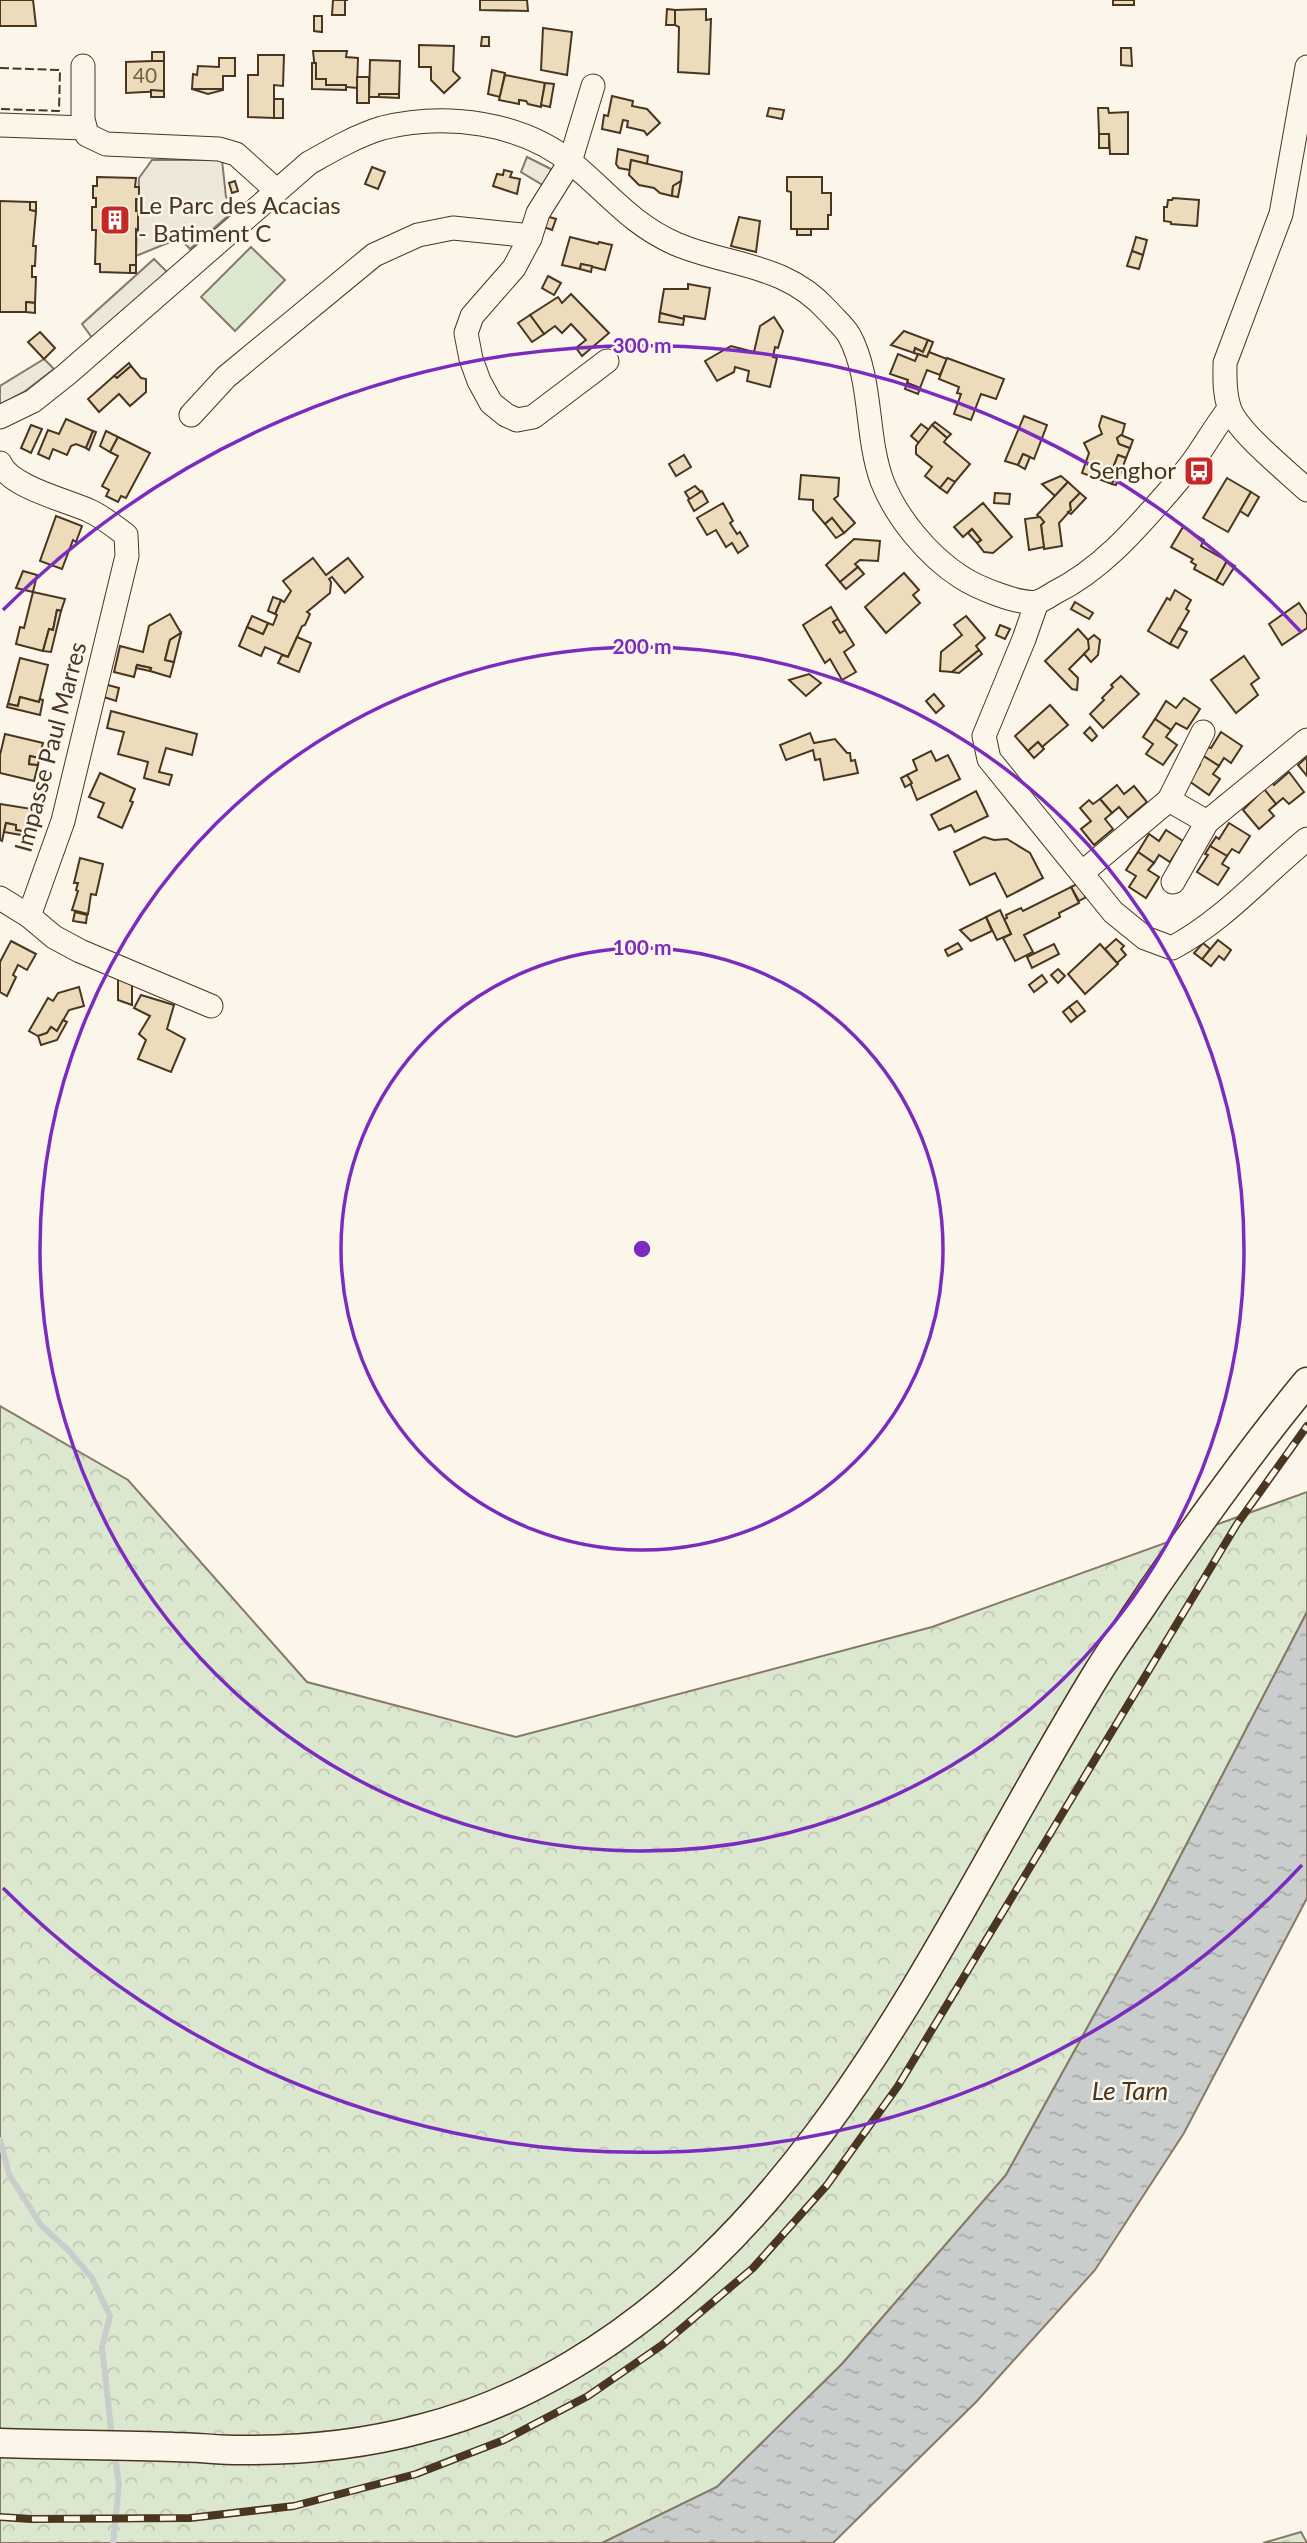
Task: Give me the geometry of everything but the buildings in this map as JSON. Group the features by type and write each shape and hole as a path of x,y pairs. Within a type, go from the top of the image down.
{"main road":[{"path":"1,2443 246,2451 350,2442 421,2429 487,2407 541,2383 605,2345 662,2302 713,2257 767,2201 817,2137 880,2045 1099,1670 1251,1450 1307,1382"}],"street":[{"path":"83,66 83,120 88,135 106,145 219,149 236,153 276,190"},
{"path":"1307,67 1282,214 1225,363 1225,388 1229,409 1242,430 1307,489"},
{"path":"593,86 570,162 538,213 530,238 514,268 472,316 466,333 471,359 491,403 517,420 533,417 607,361"},
{"path":"0,417 33,401 67,374 309,163 352,140 383,128 453,120 509,131 543,144 570,162 632,219 653,233 680,245 774,273 800,286 822,305 848,334 864,379 882,481 899,513 946,567 968,581 1002,596 1037,602 1072,584 1098,566 1154,509 1188,468 1229,409"},
{"path":"0,125 85,128"},
{"path":"191,415 226,377 374,255 418,235 453,228 530,238"},
{"name":"Impasse Paul Marres","path":"0,463 16,481 91,511 126,535 127,556 63,821 29,916"},
{"path":"1037,602 984,736 989,759 1113,912 1145,938 1172,948 1192,937 1227,910 1307,839"},
{"path":"1083,872 1169,800 1203,732"},
{"path":"1172,882 1207,822 1307,740"},
{"path":"1169,800 1207,822"},
{"path":"0,898 29,916 54,937 80,951 211,1006"}],"green space":[{"path":"251,247 285,280 235,331 201,297"},
{"path":"0,1406 128,1480 307,1682 516,1737 932,1627 1307,1492 1307,1612 1156,1903 1006,2175 842,2364 717,2487 602,2543 0,2543"},
{"path":"1301,2532 1307,2543 1263,2543"}],"shaded area":[{"path":"527,157 555,171 546,187 521,172"},
{"path":"152,160 222,160 226,197 237,208 190,249 180,238 136,256 139,178"},
{"path":"154,259 168,273 93,339 82,324"},
{"path":"44,359 54,369 24,392 0,405 0,386"}],"water":[{"name":"Le Tarn","path":"1307,1612 1307,1898 1184,2133 1095,2270 977,2401 833,2543 602,2543 717,2487 842,2364 1006,2175 1156,1903"}],"waterway":[{"path":"0,2140 9,2174 40,2224 69,2251 92,2278 110,2316 102,2347 112,2438"},
{"path":"113,2543 119,2485 114,2452"}],"railway":[{"path":"0,2517 190,2518 294,2506 416,2474 504,2440 588,2396 662,2345 753,2268 827,2185 898,2086 1237,1524 1307,1426"}],"fence":[{"path":"0,68 60,70 59,111 0,109"}],"place":[{"name":"Le Parc des Acacias - Batiment C","path":"115,220"},
{"name":"Senghor","path":"1199,471"}]}
